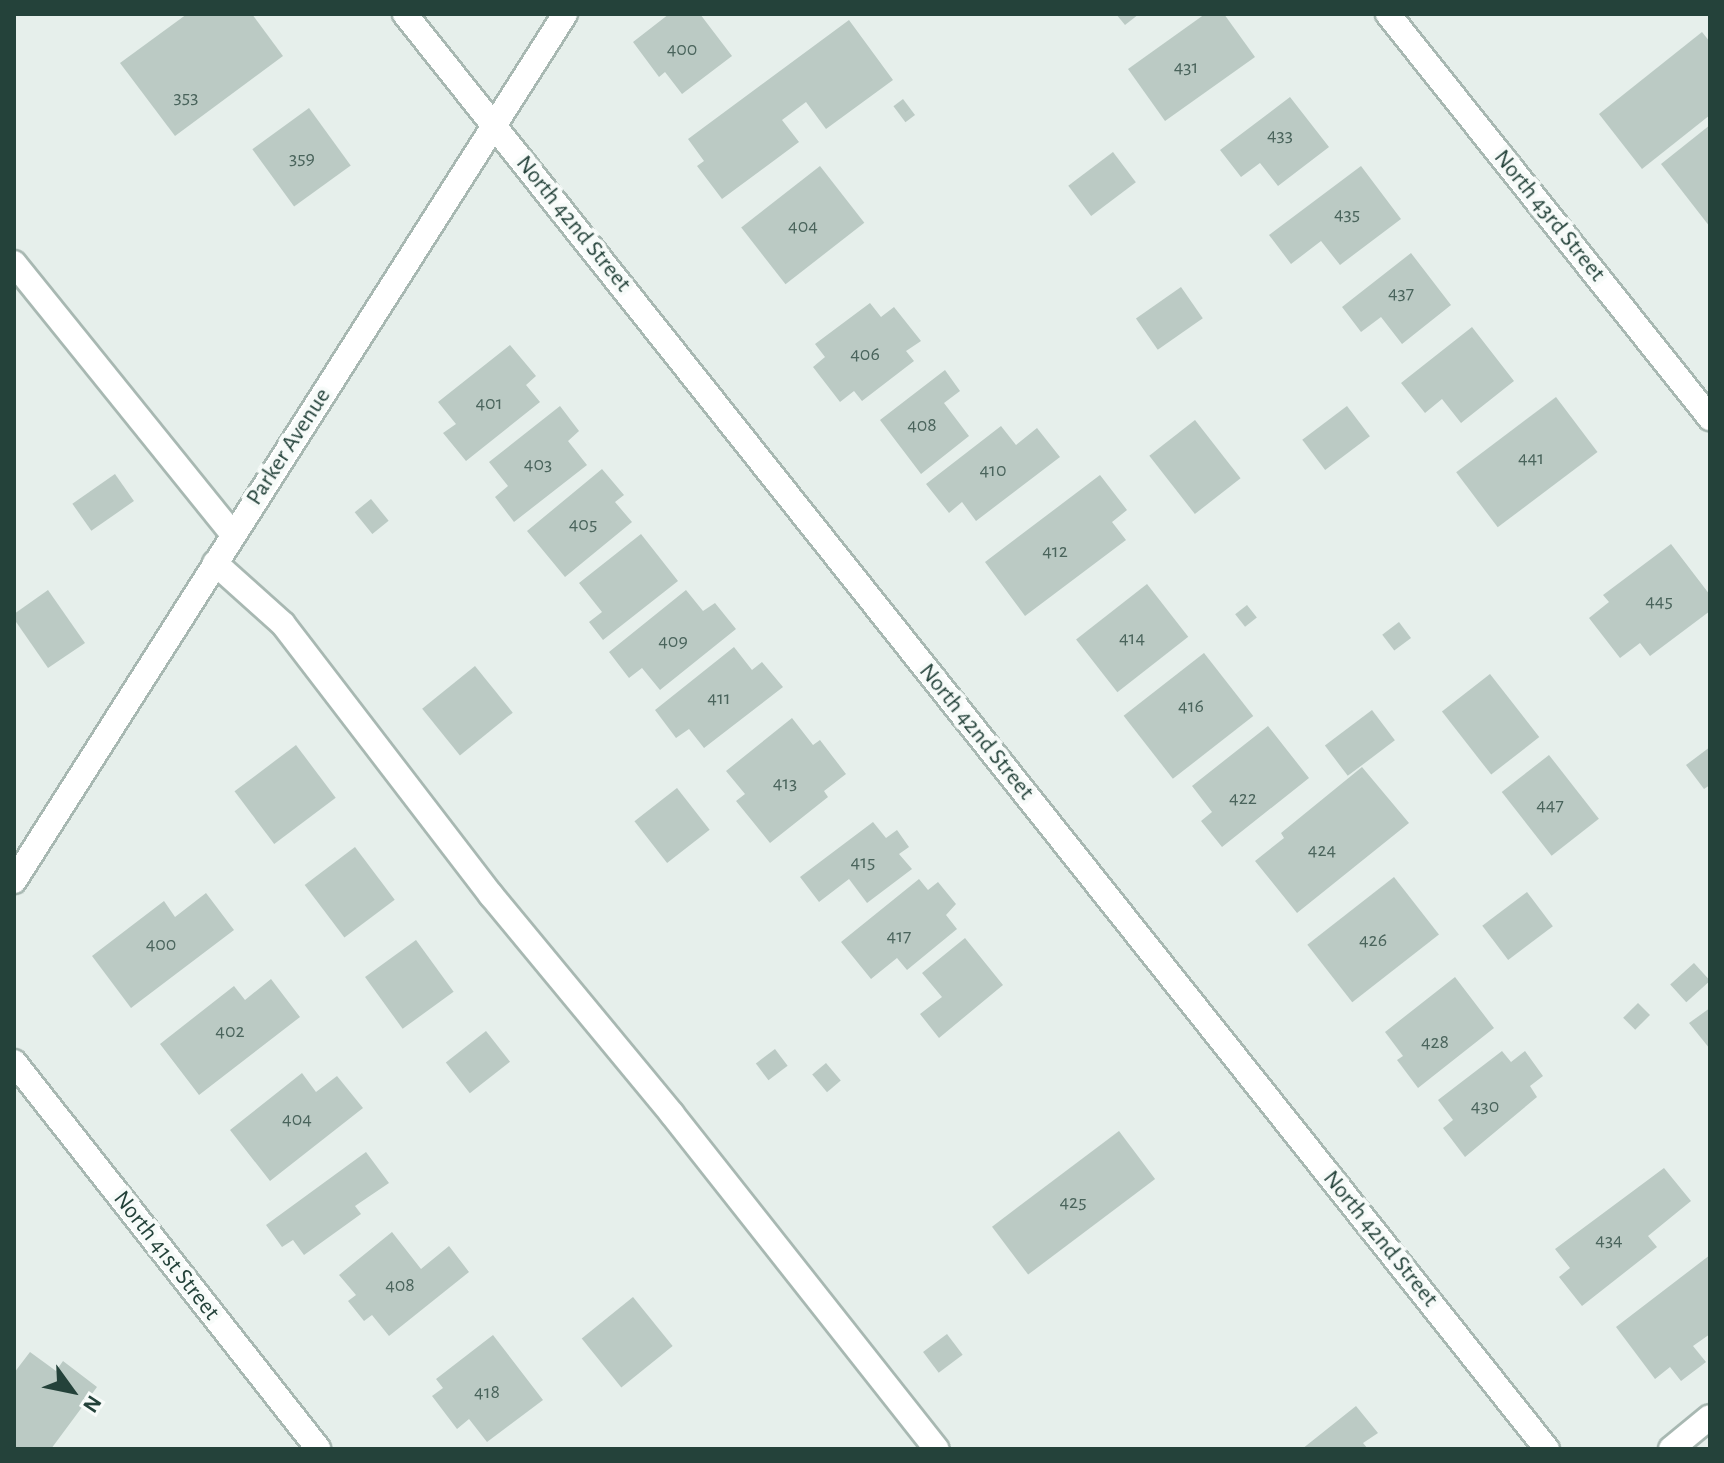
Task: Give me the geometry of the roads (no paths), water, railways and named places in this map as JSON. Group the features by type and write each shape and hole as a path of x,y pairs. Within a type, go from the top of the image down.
{"street":[{"name":"North 42nd Street","path":"405,14 1547,1449"},
{"name":"Parker Avenue","path":"14,881 565,14"},
{"name":"North 43rd Street","path":"1388,14 1710,418"},
{"path":"14,263 233,534"},
{"path":"215,563 283,624 491,895 682,1126 937,1449"},
{"name":"North 41st Street","path":"14,1062 318,1449"},
{"path":"1671,1449 1710,1417"}]}
